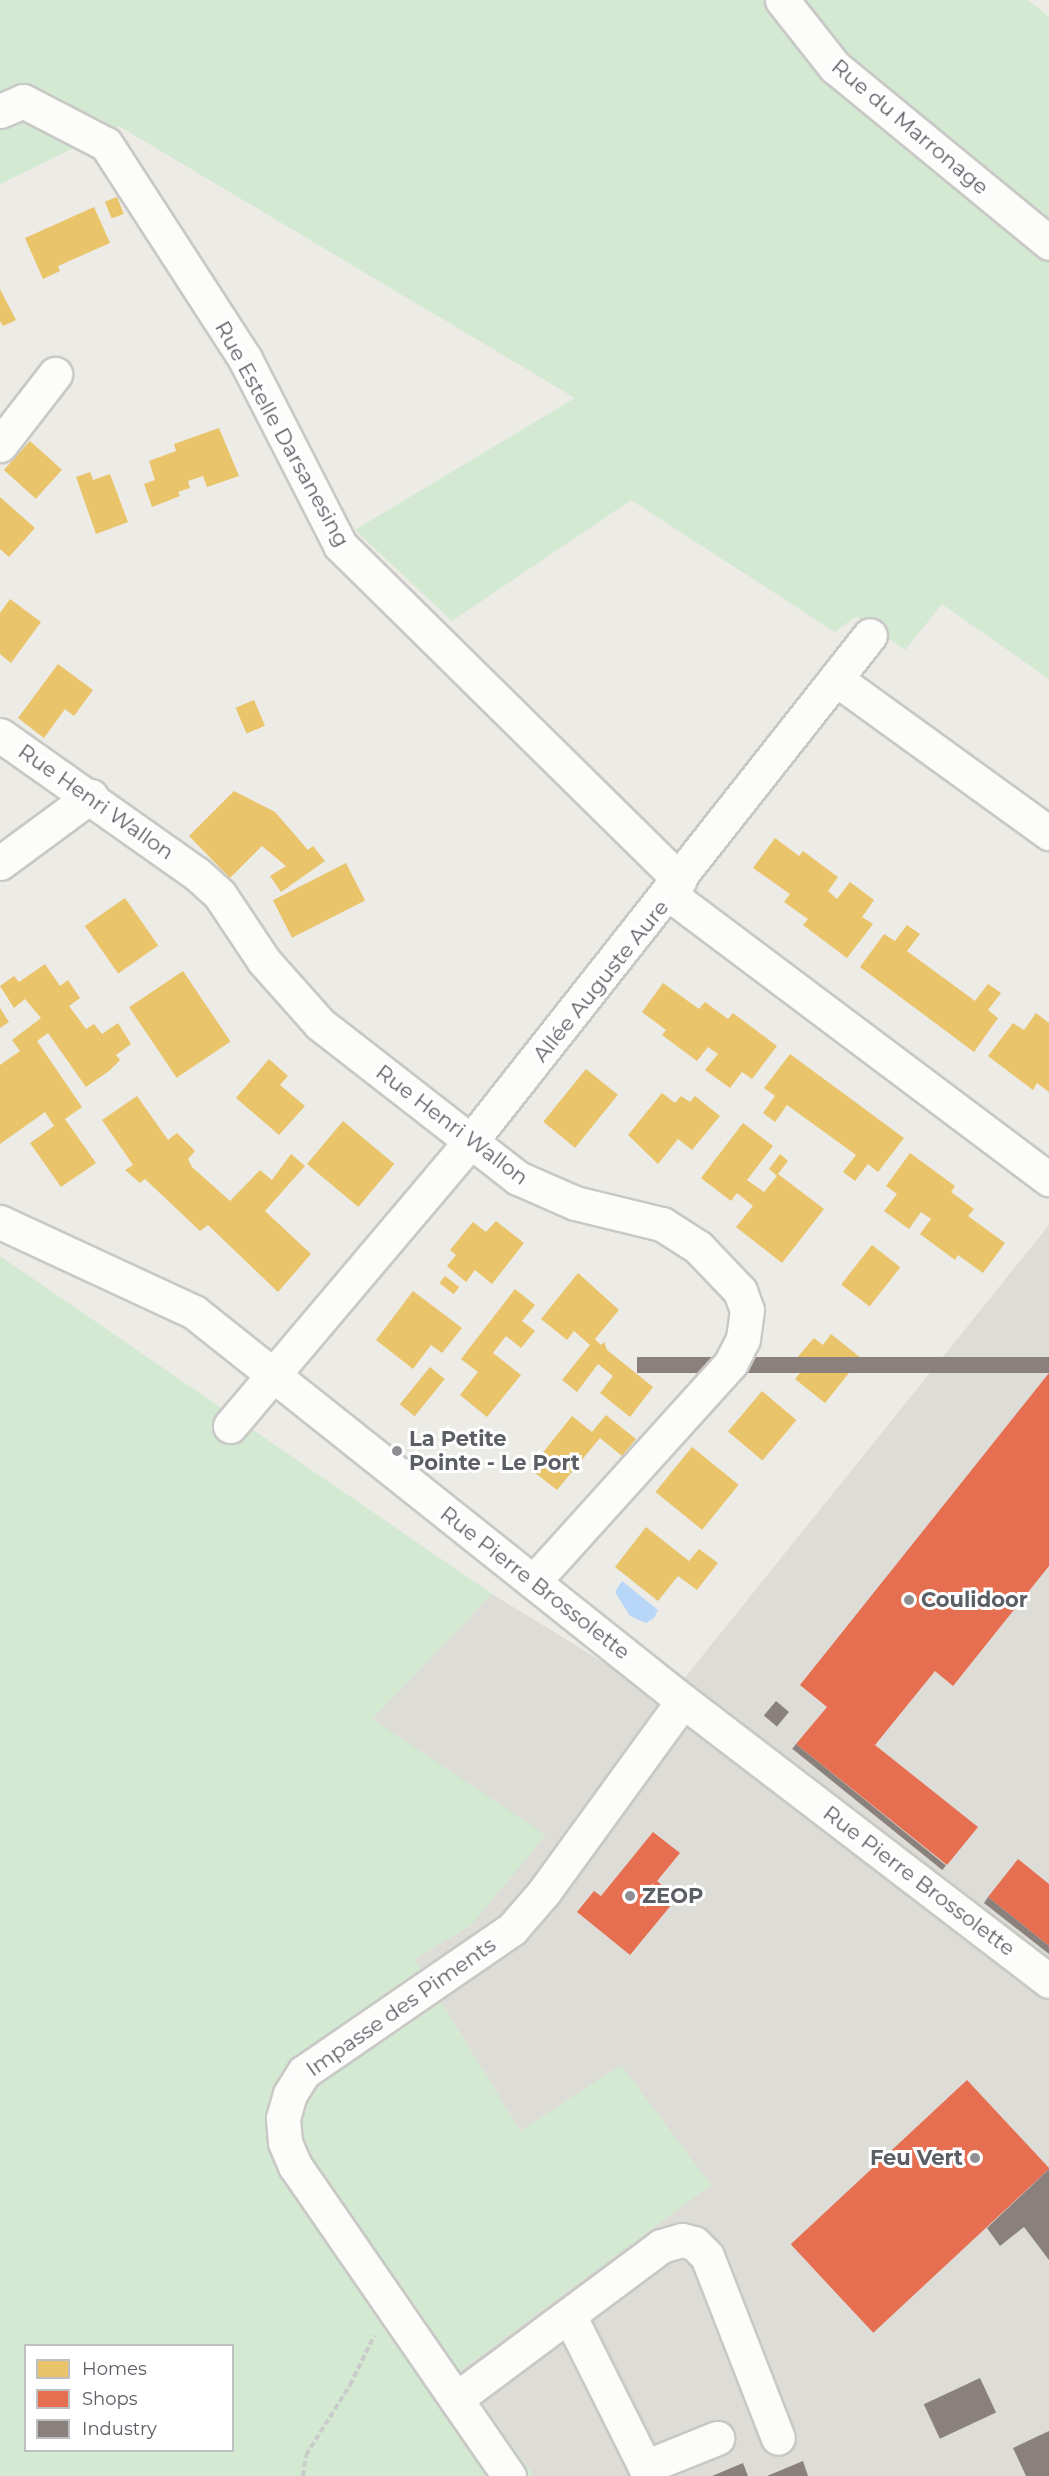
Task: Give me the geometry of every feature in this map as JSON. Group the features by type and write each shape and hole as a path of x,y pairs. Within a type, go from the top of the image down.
{"street":[{"name":"Rue du Marronage","path":"782,0 835,68 1049,243"},
{"name":"Rue Estelle Darsanesing","path":"0,111 23,101 105,144 245,359 340,545 674,887"},
{"path":"0,445 56,374"},
{"path":"674,887 870,635"},
{"path":"836,679 1049,833"},
{"name":"Rue Henri Wallon","path":"0,735 91,796 220,895 264,962 320,1024 518,1178 542,1191 662,1224 698,1247 740,1291 747,1310 744,1338 731,1363 533,1582"},
{"path":"0,863 91,796"},
{"name":"Allée Auguste Aure","path":"230,1426 471,1141 674,887 1049,1179"},
{"name":"Rue Pierre Brossolette","path":"0,1222 42,1244 129,1279 194,1312 683,1701 1049,1981"},
{"name":"Impasse des Piments","path":"501,2464 295,2166 285,2142 283,2118 290,2094 304,2072 512,1929 544,1892 683,1701"},
{"path":"456,2399 661,2246 682,2240 694,2243 707,2256 778,2438"},
{"path":"569,2315 645,2467 717,2438"}],"path":[{"path":"303,2476 306,2455 350,2385 390,2302"}],"shaded area":[{"path":"1049,1225 1049,2476 534,2476 460,2371 711,2184 520,2131 415,1959 471,1925 372,1719 492,1594 666,1701"}],"green space":[{"path":"0,0 1028,0 1049,17 1049,679 942,604 905,650 856,616 835,632 631,500 452,621 355,530 575,398 119,126 0,184"},
{"path":"0,1256 492,1594 372,1719 546,1835 471,1925 415,1959 520,2131 621,2065 711,2185 460,2371 534,2476 0,2476"}],"water":[{"path":"622,1581 658,1610 654,1618 646,1623 630,1616 615,1592"}],"building: Homes":[{"path":"117,197 124,214 112,219 105,202"},
{"path":"94,207 110,243 58,266 60,271 43,279 25,238"},
{"path":"0,289 16,320 3,326 0,321"},
{"path":"219,428 239,476 207,487 203,476 188,481 190,488 178,492 180,496 152,507 144,484 155,480 149,461 176,451 174,444"},
{"path":"30,441 62,470 36,499 4,470"},
{"path":"90,472 93,480 110,474 128,522 96,534 76,477"},
{"path":"0,497 35,528 9,557 0,549"},
{"path":"10,599 41,622 11,663 0,654 0,613"},
{"path":"58,664 93,690 74,716 65,709 44,738 18,718"},
{"path":"254,700 265,726 247,734 236,708"},
{"path":"234,791 275,812 308,850 313,846 325,861 281,892 270,876 286,866 262,846 230,878 189,836"},
{"path":"775,838 799,856 803,851 838,877 828,891 837,899 850,882 874,900 862,917 873,924 847,958 803,925 808,919 784,902 790,894 753,868"},
{"path":"346,863 365,900 292,938 273,900"},
{"path":"125,898 158,946 118,974 85,926"},
{"path":"907,925 920,934 907,951 975,1001 988,984 1001,993 988,1010 998,1018 974,1052 860,967 884,934 895,941"},
{"path":"45,964 60,986 68,980 80,998 69,1006 86,1029 94,1024 102,1034 118,1023 131,1044 116,1055 120,1060 109,1071 86,1087 48,1033 37,1041 82,1107 65,1119 96,1163 61,1187 30,1143 54,1126 45,1112 0,1144 0,1065 20,1051 12,1040 41,1018 25,999 14,1008 0,986 14,976 19,982"},
{"path":"183,971 231,1041 177,1078 129,1007"},
{"path":"663,983 699,1009 705,1002 728,1019 733,1013 777,1046 752,1079 742,1072 730,1088 705,1070 718,1054 708,1047 697,1061 662,1035 666,1030 642,1012"},
{"path":"0,1008 9,1022 0,1028"},
{"path":"1036,1013 1049,1023 1049,1092 1037,1083 1033,1090 988,1056 1013,1023 1024,1030"},
{"path":"790,1054 904,1138 878,1172 868,1164 855,1181 843,1172 856,1155 787,1105 775,1122 763,1113 775,1096 764,1088"},
{"path":"269,1059 288,1076 280,1085 305,1106 279,1135 236,1098"},
{"path":"586,1069 618,1095 575,1148 543,1122"},
{"path":"662,1093 675,1103 681,1096 690,1102 695,1096 720,1116 692,1150 678,1139 658,1164 628,1135"},
{"path":"137,1096 168,1140 177,1133 195,1151 188,1159 192,1167 230,1201 260,1170 272,1180 291,1154 305,1166 265,1211 311,1254 278,1292 208,1225 200,1231 145,1179 140,1183 125,1170 133,1165 102,1120"},
{"path":"343,1121 394,1164 358,1207 307,1164"},
{"path":"743,1123 773,1146 747,1180 764,1192 777,1176 769,1169 780,1154 788,1161 778,1174 824,1209 782,1263 736,1227 753,1206 737,1193 731,1201 701,1178"},
{"path":"910,1153 955,1186 951,1192 974,1209 968,1216 1005,1243 983,1273 958,1255 955,1260 920,1234 931,1219 921,1212 909,1229 884,1211 897,1194 886,1186"},
{"path":"496,1221 524,1243 492,1284 475,1270 466,1282 447,1266 456,1255 450,1250 473,1222 486,1232"},
{"path":"872,1245 900,1267 870,1307 841,1284"},
{"path":"578,1273 619,1310 595,1339 601,1345 604,1342 607,1350 653,1387 630,1417 600,1393 613,1376 598,1364 577,1392 562,1380 590,1345 574,1331 567,1340 541,1319"},
{"path":"445,1276 459,1287 454,1294 439,1283"},
{"path":"515,1289 535,1305 522,1321 535,1331 521,1348 506,1336 493,1353 521,1375 487,1417 460,1395 478,1372 461,1359"},
{"path":"413,1291 462,1328 442,1353 431,1345 413,1369 376,1340"},
{"path":"831,1334 861,1358 825,1403 795,1379 804,1368 795,1360 814,1338 823,1345"},
{"path":"430,1367 445,1379 415,1416 400,1404"},
{"path":"762,1391 796,1420 762,1461 728,1432"},
{"path":"606,1415 636,1439 622,1456 600,1438 557,1490 530,1469 572,1416 592,1432"},
{"path":"692,1447 739,1485 702,1530 655,1492"},
{"path":"646,1527 689,1561 699,1549 718,1563 697,1590 678,1576 658,1601 615,1567"}],"building: Shops":[{"path":"1049,1373 1049,1566 953,1686 935,1671 875,1745 978,1827 947,1865 796,1744 827,1707 800,1685"},
{"path":"653,1832 680,1853 657,1881 677,1898 630,1955 577,1912 594,1891 601,1896"},
{"path":"1018,1859 1049,1884 1049,1946 988,1897"},
{"path":"967,2080 1049,2169 873,2333 791,2244"}],"building: Industry":[{"path":"637,1357 1049,1357 1049,1373 637,1373"},
{"path":"776,1701 789,1712 777,1726 764,1716"},
{"path":"796,1744 946,1865 942,1870 792,1749"},
{"path":"988,1897 1049,1946 1049,1954 984,1903"},
{"path":"1049,2169 1049,2260 1024,2227 1000,2246 987,2228"},
{"path":"980,2378 996,2412 940,2439 924,2404"},
{"path":"1049,2431 1049,2476 1026,2476 1013,2448"},
{"path":"803,2461 808,2476 767,2476"},
{"path":"743,2463 748,2476 712,2476"}],"place":[{"name":"La Petite Pointe - Le Port","path":"397,1451"},
{"name":"Coulidoor","path":"909,1600"},
{"name":"ZEOP","path":"630,1896"},
{"name":"Feu Vert","path":"975,2158"}]}
